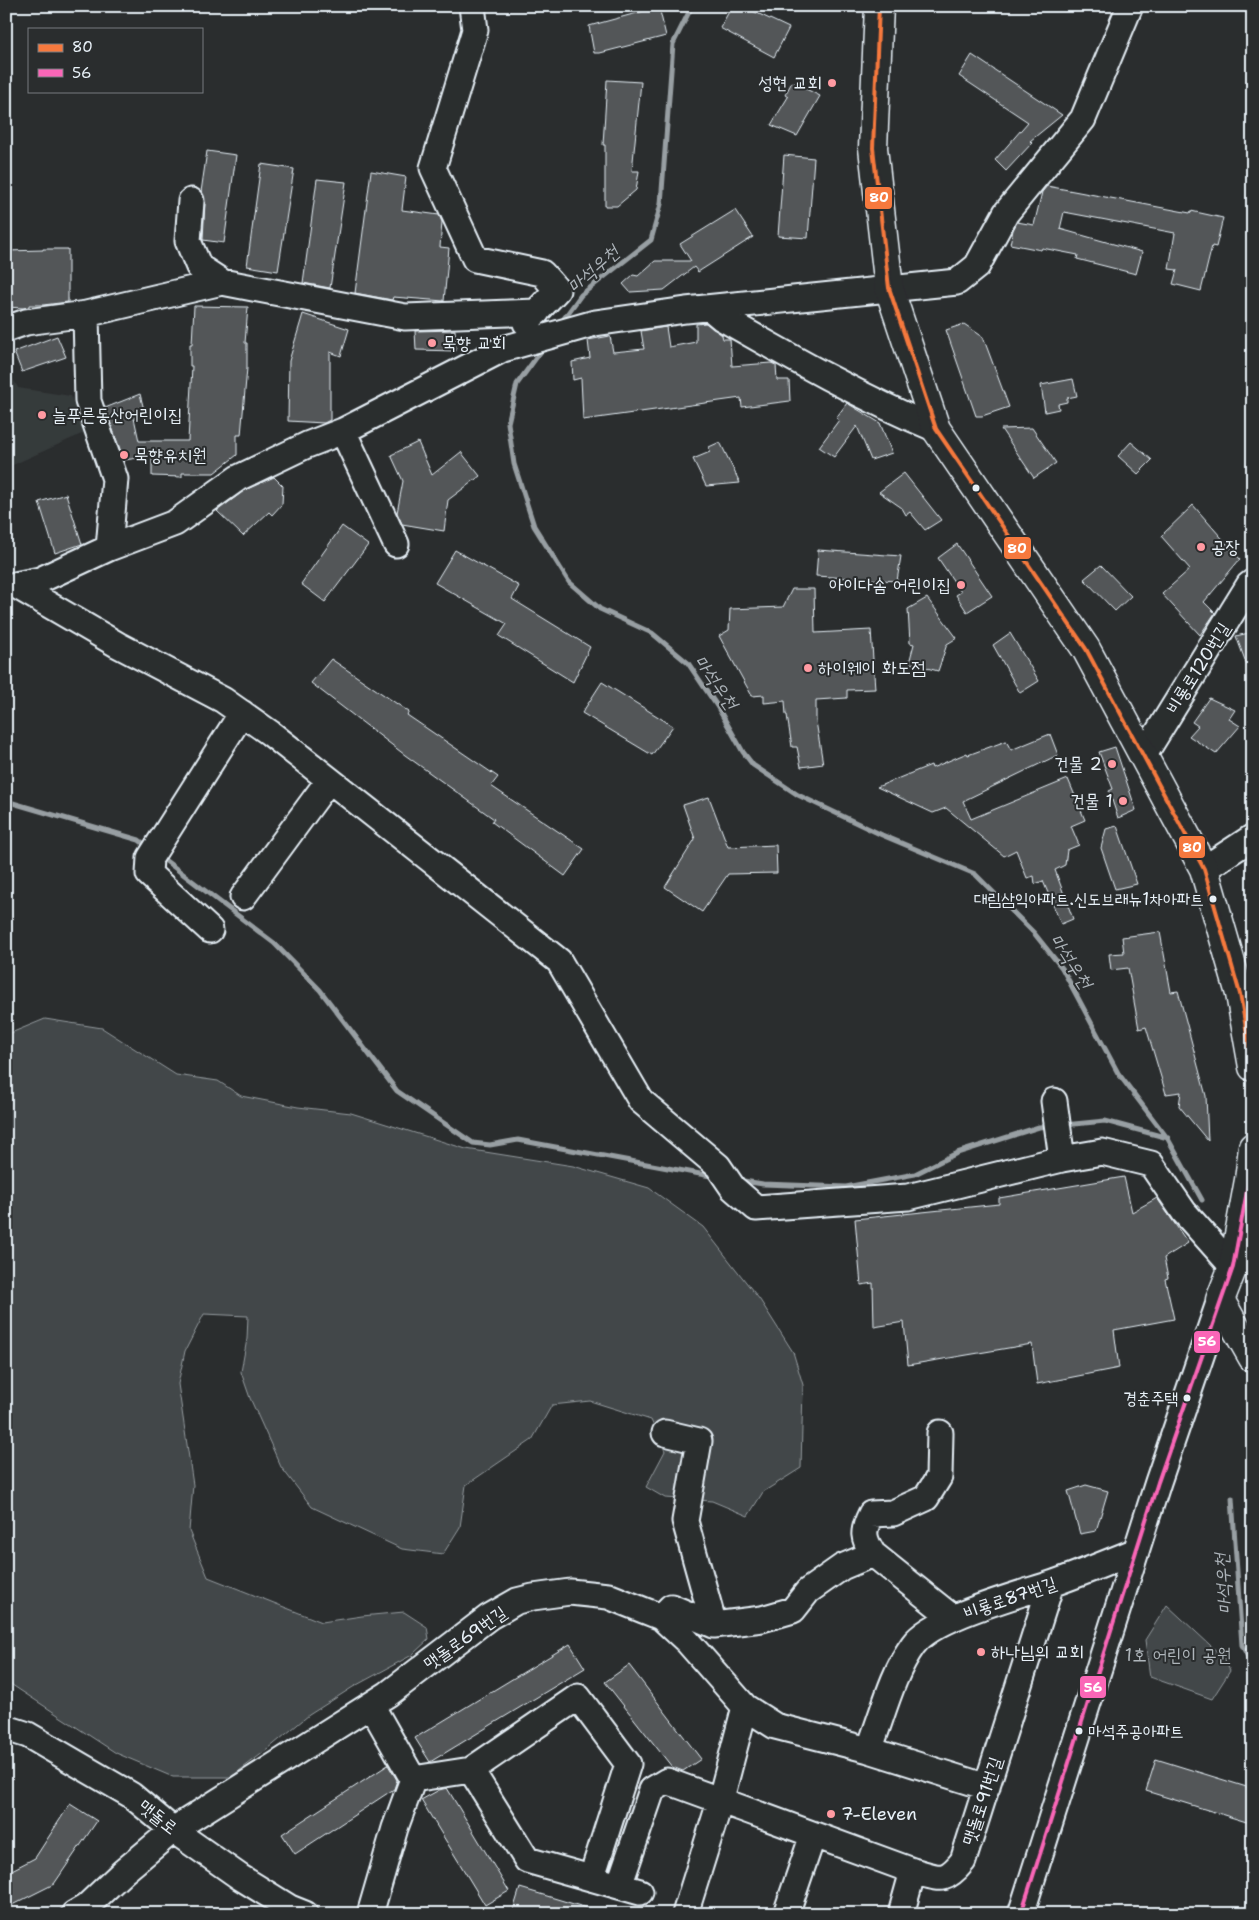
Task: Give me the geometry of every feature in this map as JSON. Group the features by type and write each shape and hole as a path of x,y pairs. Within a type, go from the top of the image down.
{"main road":[{"path":"879,6 873,148 888,288 936,430 1086,649 1204,869 1246,992 1253,1067"},
{"path":"1253,1147 1251,1180 1233,1267 1220,1300 1253,1358"}],"street":[{"path":"472,6 476,30 433,168 475,259 542,273 557,290 503,349"},
{"path":"9,586 40,580 109,548 175,523 238,478 307,445 343,431 503,349 595,323 710,308 957,282 976,266 1006,214 1083,119 1130,6"},
{"path":"190,200 188,241 199,267 222,282 405,317 537,312"},
{"path":"6,328 26,322 86,314 222,282"},
{"path":"710,308 722,318 806,366 898,413 936,430"},
{"path":"86,314 88,401 115,479 109,548"},
{"path":"343,431 396,544"},
{"name":"비룡로120번길","path":"1144,755 1249,585 1253,582"},
{"path":"9,586 223,700 329,780 559,961 641,1100 718,1166 733,1188 756,1208 908,1197 1058,1128 1102,1152 1151,1164 1184,1212 1233,1267"},
{"path":"210,930 149,874 150,858 242,713"},
{"path":"243,897 329,780"},
{"path":"1204,869 1253,837"},
{"path":"1021,1914 1158,1482 1220,1300"},
{"path":"661,1617 671,1606 714,1625 762,1620 793,1610 808,1591 842,1567 873,1554 864,1540 866,1524 871,1514 893,1513 926,1498 939,1477 940,1432"},
{"path":"665,1433 699,1441 686,1522 714,1625"},
{"name":"비룡로87번길","path":"873,1554 952,1618 1051,1584 1136,1551"},
{"name":"맷돌로91번길","path":"471,1770 527,1860 630,1889 652,1790 667,1781 720,1802 913,1871 940,1878 951,1876 963,1861 1051,1584"},
{"name":"맷돌로69번길","path":"74,1914 86,1907 123,1872 173,1830 370,1705 489,1617 517,1602 534,1597 570,1592 608,1596 661,1617 687,1641 745,1707 775,1726 870,1750 987,1787"},
{"path":"870,1750 901,1665 914,1643 933,1628 952,1618"},
{"path":"413,1780 471,1770 578,1697 628,1764 596,1864"},
{"path":"370,1705 413,1780"},
{"path":"685,1914 720,1802 745,1707"},
{"name":"맷돌로","path":"6,1728 28,1735 131,1795 173,1830 240,1877 290,1908 306,1914"},
{"path":"370,1914 395,1828 413,1780"},
{"path":"786,1914 813,1835"},
{"path":"901,1914 913,1871"}],"shaded area":[{"name":"늘푸른동산어린이집","path":"6,366 18,388 71,396 84,433 6,468"}],"green space":[{"path":"45,1019 102,1028 176,1075 218,1081 241,1096 298,1107 351,1113 466,1149 573,1166 649,1188 703,1227 760,1300 793,1352 803,1385 801,1468 763,1492 748,1516 712,1501 665,1498 646,1487 665,1451 651,1420 590,1401 552,1405 532,1440 466,1485 460,1527 443,1554 402,1549 312,1507 281,1467 250,1398 241,1372 247,1339 248,1316 204,1314 185,1351 178,1384 193,1485 189,1531 208,1577 322,1622 404,1612 427,1627 429,1639 412,1655 353,1687 309,1715 231,1777 173,1777 116,1753 6,1681 6,1035"},
{"name":"1호 어린이 공원","path":"1167,1605 1224,1658 1230,1671 1212,1699 1150,1677 1145,1640"}],"building":[{"path":"732,6 742,6 789,28 774,57 720,28"},
{"path":"659,7 666,36 594,53 589,26"},
{"path":"972,55 1062,115 1030,141 1032,143 1006,171 995,160 1028,122 959,76"},
{"path":"607,80 641,82 632,171 639,171 636,190 617,206 605,206 605,145 603,145"},
{"path":"792,82 820,96 797,136 771,125 788,97 785,95"},
{"path":"207,151 236,155 224,243 203,240 205,202 201,192"},
{"path":"784,155 814,158 808,238 778,236"},
{"path":"261,164 294,169 278,271 247,266"},
{"path":"371,171 406,177 402,210 439,215 442,222 440,247 449,248 444,301 393,297 392,300 355,293"},
{"path":"317,179 346,182 330,288 303,283"},
{"path":"1047,186 1223,218 1216,247 1212,246 1201,291 1173,284 1177,270 1169,269 1175,233 1064,212 1060,229 1142,252 1136,274 1077,259 1078,255 1010,244 1017,222 1034,225 1042,192"},
{"path":"735,210 753,237 698,272 694,267 664,290 630,292 623,284 633,275 638,276 655,261 691,261 680,244"},
{"path":"68,249 68,302 29,305 29,307 23,308 6,307 6,251"},
{"path":"194,306 248,307 245,343 247,343 247,368 241,435 237,435 237,455 214,473 182,473 182,477 152,476 152,456 124,460 105,408 140,394 145,414 134,418 139,441 188,441 192,366 190,366 190,344 192,344"},
{"path":"303,314 349,329 341,356 330,352 330,420 324,423 288,421 289,361"},
{"path":"706,323 722,335 723,339 730,339 732,366 771,363 776,365 777,380 789,380 790,401 742,407 741,398 583,420 581,378 573,380 572,362 590,358 588,340 610,336 613,352 644,349 641,331 666,327 669,347 696,342 696,324"},
{"path":"964,324 983,337 1009,407 982,416 976,416 946,330"},
{"path":"455,330 456,351 416,350 415,331"},
{"path":"57,336 66,357 22,372 14,352"},
{"path":"1073,379 1077,396 1067,398 1067,402 1058,404 1059,409 1045,412 1041,385"},
{"path":"847,403 880,423 892,453 871,460 857,426 834,457 819,447 839,420 836,418"},
{"path":"1032,428 1056,463 1034,478 1001,429"},
{"path":"418,442 432,475 461,452 480,476 448,500 444,531 402,524 397,513 403,481 391,455"},
{"path":"720,442 740,483 706,486 693,459 710,452 709,447"},
{"path":"1131,442 1152,460 1138,474 1118,456"},
{"path":"904,473 941,520 925,530 910,512 906,515 902,508 879,492"},
{"path":"274,477 283,486 282,504 272,515 269,512 243,536 217,511 245,490"},
{"path":"66,494 82,544 55,553 39,502"},
{"name":"공장","path":"1193,505 1240,559 1204,602 1215,613 1200,635 1162,594 1190,569 1161,536"},
{"path":"342,526 368,545 325,602 301,584"},
{"path":"957,544 992,596 967,612 956,595 961,592 938,558"},
{"path":"455,550 519,586 512,599 590,647 573,682 499,636 507,624 435,583"},
{"path":"818,550 901,556 897,581 816,576"},
{"path":"1101,565 1131,596 1115,611 1084,579"},
{"path":"792,589 814,589 815,633 871,630 875,689 847,690 847,698 816,700 816,721 823,764 801,767 797,747 792,747 785,701 764,703 764,695 752,696 719,636 729,630 730,609 783,607"},
{"path":"927,598 957,638 947,644 938,671 909,663 914,644 910,643 908,609"},
{"path":"1253,632 1253,676 1251,676 1236,636"},
{"path":"1010,633 1039,681 1020,693 993,645"},
{"path":"331,659 409,712 407,715 498,777 491,786 584,849 565,876 492,822 494,819 405,755 311,683"},
{"path":"602,682 673,726 652,755 582,713"},
{"path":"1209,698 1235,710 1229,719 1240,726 1216,754 1189,736 1198,726 1192,722"},
{"path":"1050,734 1058,755 963,801 971,819 1068,779 1085,820 1071,826 1079,845 1067,850 1065,865 1055,870 1073,919 1061,924 1043,881 1035,884 1034,876 1027,878 1016,850 1004,856 946,808 933,813 877,787 931,765 932,768 967,753 968,755 1006,741 1011,750"},
{"path":"1115,747 1136,810 1118,818 1109,791 1113,789 1099,752"},
{"path":"709,797 728,847 776,845 777,873 728,874 702,912 665,887 695,839 683,805"},
{"path":"1117,826 1137,884 1115,889 1101,848 1106,829"},
{"path":"1160,932 1171,992 1178,991 1206,1096 1208,1141 1179,1106 1181,1092 1166,1094 1146,1027 1139,1029 1128,968 1111,970 1109,954 1124,953 1122,937"},
{"path":"1124,1177 1132,1212 1157,1198 1188,1243 1164,1258 1168,1278 1165,1279 1174,1319 1114,1330 1119,1368 1037,1384 1032,1344 908,1365 904,1322 874,1327 873,1283 861,1285 855,1219 999,1204 999,1198"},
{"path":"1086,1485 1108,1491 1096,1531 1080,1534 1068,1491"},
{"path":"570,1644 585,1668 430,1762 415,1738"},
{"path":"629,1665 701,1759 683,1771 672,1767 605,1682"},
{"path":"1156,1759 1253,1789 1253,1824 1146,1791"},
{"path":"388,1765 397,1780 394,1789 295,1854 282,1834"},
{"path":"447,1788 509,1891 485,1905 421,1800 439,1790"},
{"path":"70,1804 97,1821 54,1884 6,1908 6,1873 35,1858"},
{"path":"520,1888 594,1910 594,1914 512,1914"}],"waterway":[{"name":"마석우천","path":"560,324 581,295 651,240 661,204 673,44 692,6"},
{"name":"마석우천","path":"544,347 517,384 508,423 514,464 534,526 569,582 600,609 652,633 688,663 753,765 798,795 882,835 975,874 1034,933 1062,968 1118,1073 1168,1139 1202,1200"},
{"path":"6,801 139,840 148,847"},
{"path":"158,855 274,943 320,990 397,1091 473,1143 490,1145 518,1140 716,1177"},
{"path":"1064,1125 1105,1121 1168,1138"},
{"path":"737,1180 763,1184 846,1187 915,1174 957,1153 1039,1127 1051,1126"},
{"name":"마석우천","path":"1232,1498 1242,1645 1253,1667"}],"transit line":[{"name":"80","path":"879,6 873,148 889,288 936,429 1086,649 1204,869 1240,994 1253,1067"},
{"name":"56","path":"1021,1914 1158,1482 1233,1267 1253,1147"}],"place":[{"name":"성현 교회","path":"832,83"},
{"name":"묵향 교회","path":"432,343"},
{"name":"늘푸른동산어린이집","path":"42,415"},
{"name":"묵향유치원","path":"124,455"},
{"name":"공장","path":"1201,547"},
{"name":"아이다솜 어린이집","path":"961,585"},
{"name":"하이웨이 화도점","path":"808,668"},
{"name":"건물 2","path":"1112,764"},
{"name":"건물 1","path":"1123,801"},
{"name":"대림삼익아파트.신도브래뉴1차아파트","path":"1213,899"},
{"name":"경춘주택","path":"1187,1398"},
{"name":"하나님의 교회","path":"981,1652"},
{"name":"마석주공아파트","path":"1079,1731"},
{"name":"7-Eleven","path":"831,1814"}]}
